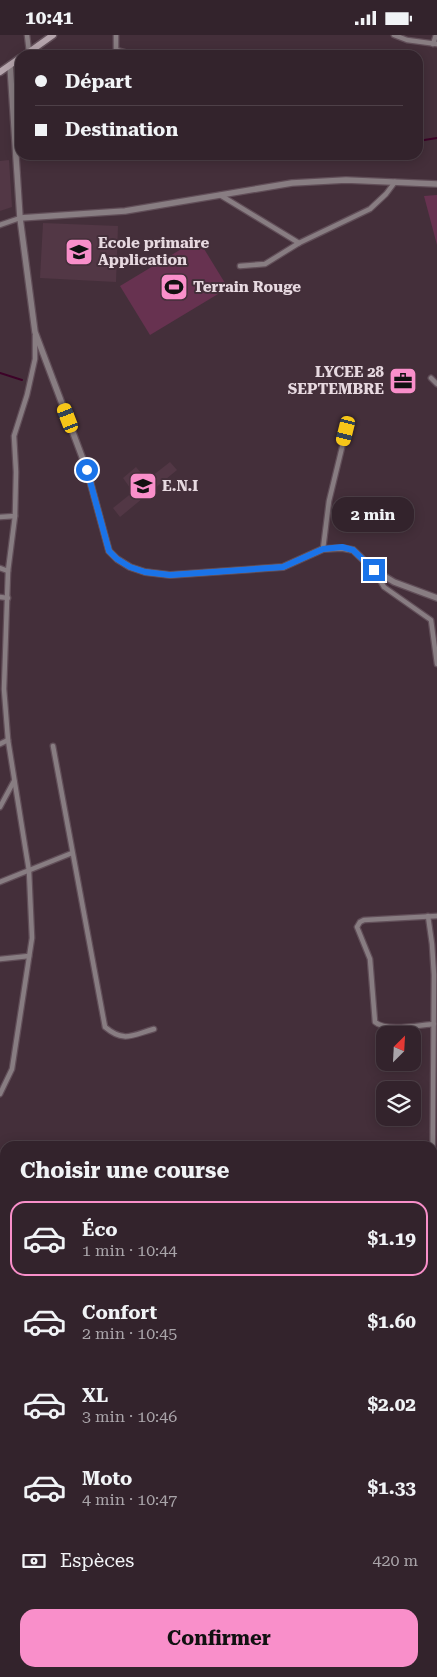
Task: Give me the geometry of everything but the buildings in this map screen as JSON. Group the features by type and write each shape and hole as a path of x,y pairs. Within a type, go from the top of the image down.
{"main road":[{"path":"32,50 53,35"},
{"path":"0,72 15,62"}],"street":[{"path":"27,35 27,50"},
{"path":"114,50 116,35"},
{"path":"394,35 407,40 435,44 436,35"},
{"path":"10,65 15,142"},
{"path":"0,1094 12,1069 32,938 29,871 14,781 2,689 8,571 15,516 16,472 14,436 33,368 35,332 20,218 16,160"},
{"path":"0,225 20,218 125,211 292,183 346,179 437,184"},
{"path":"240,266 265,264 299,243 370,209 386,195 395,182"},
{"path":"220,195 299,243"},
{"path":"35,332 87,470 109,551 117,559 130,567 145,572 170,575 283,567 323,549 342,547 353,550 374,570 394,582 437,597"},
{"path":"431,378 437,384"},
{"path":"323,549 329,501 346,431"},
{"path":"0,517 15,516"},
{"path":"0,568 8,571"},
{"path":"374,570 384,587 431,620 437,664"},
{"path":"0,597 8,598"},
{"path":"0,744 8,740"},
{"path":"54,746 105,1027 115,1035 123,1037 154,1029"},
{"path":"0,807 14,781"},
{"path":"0,882 72,853"},
{"path":"428,916 435,944 433,1141"},
{"path":"434,1024 391,1028 379,1026 375,1022 370,959 357,927 364,920 437,916"},
{"path":"0,959 29,956"}],"shaded area":[{"path":"9,160 12,207 0,211 0,161"},
{"path":"437,195 437,245 424,196"},
{"name":"Ecole primaire Application","path":"43,223 118,226 116,282 40,278"},
{"name":"Terrain Rouge","path":"198,239 228,288 150,335 120,286"},
{"name":"E.N.I","path":"170,462 177,470 120,517 113,508 133,492 123,478 136,467 147,480"}],"waterway":[{"path":"423,140 437,138"},
{"path":"0,373 22,380"}],"place":[{"name":"Ecole primaire Application","path":"79,252"},
{"name":"Terrain Rouge","path":"174,287"},
{"name":"LYCEE 28 SEPTEMBRE","path":"403,381"},
{"name":"E.N.I","path":"143,486"}],"route":[{"path":"87,470 109,551 117,559 130,567 145,572 170,575 283,567 323,549 342,547 353,550 374,570"}]}
